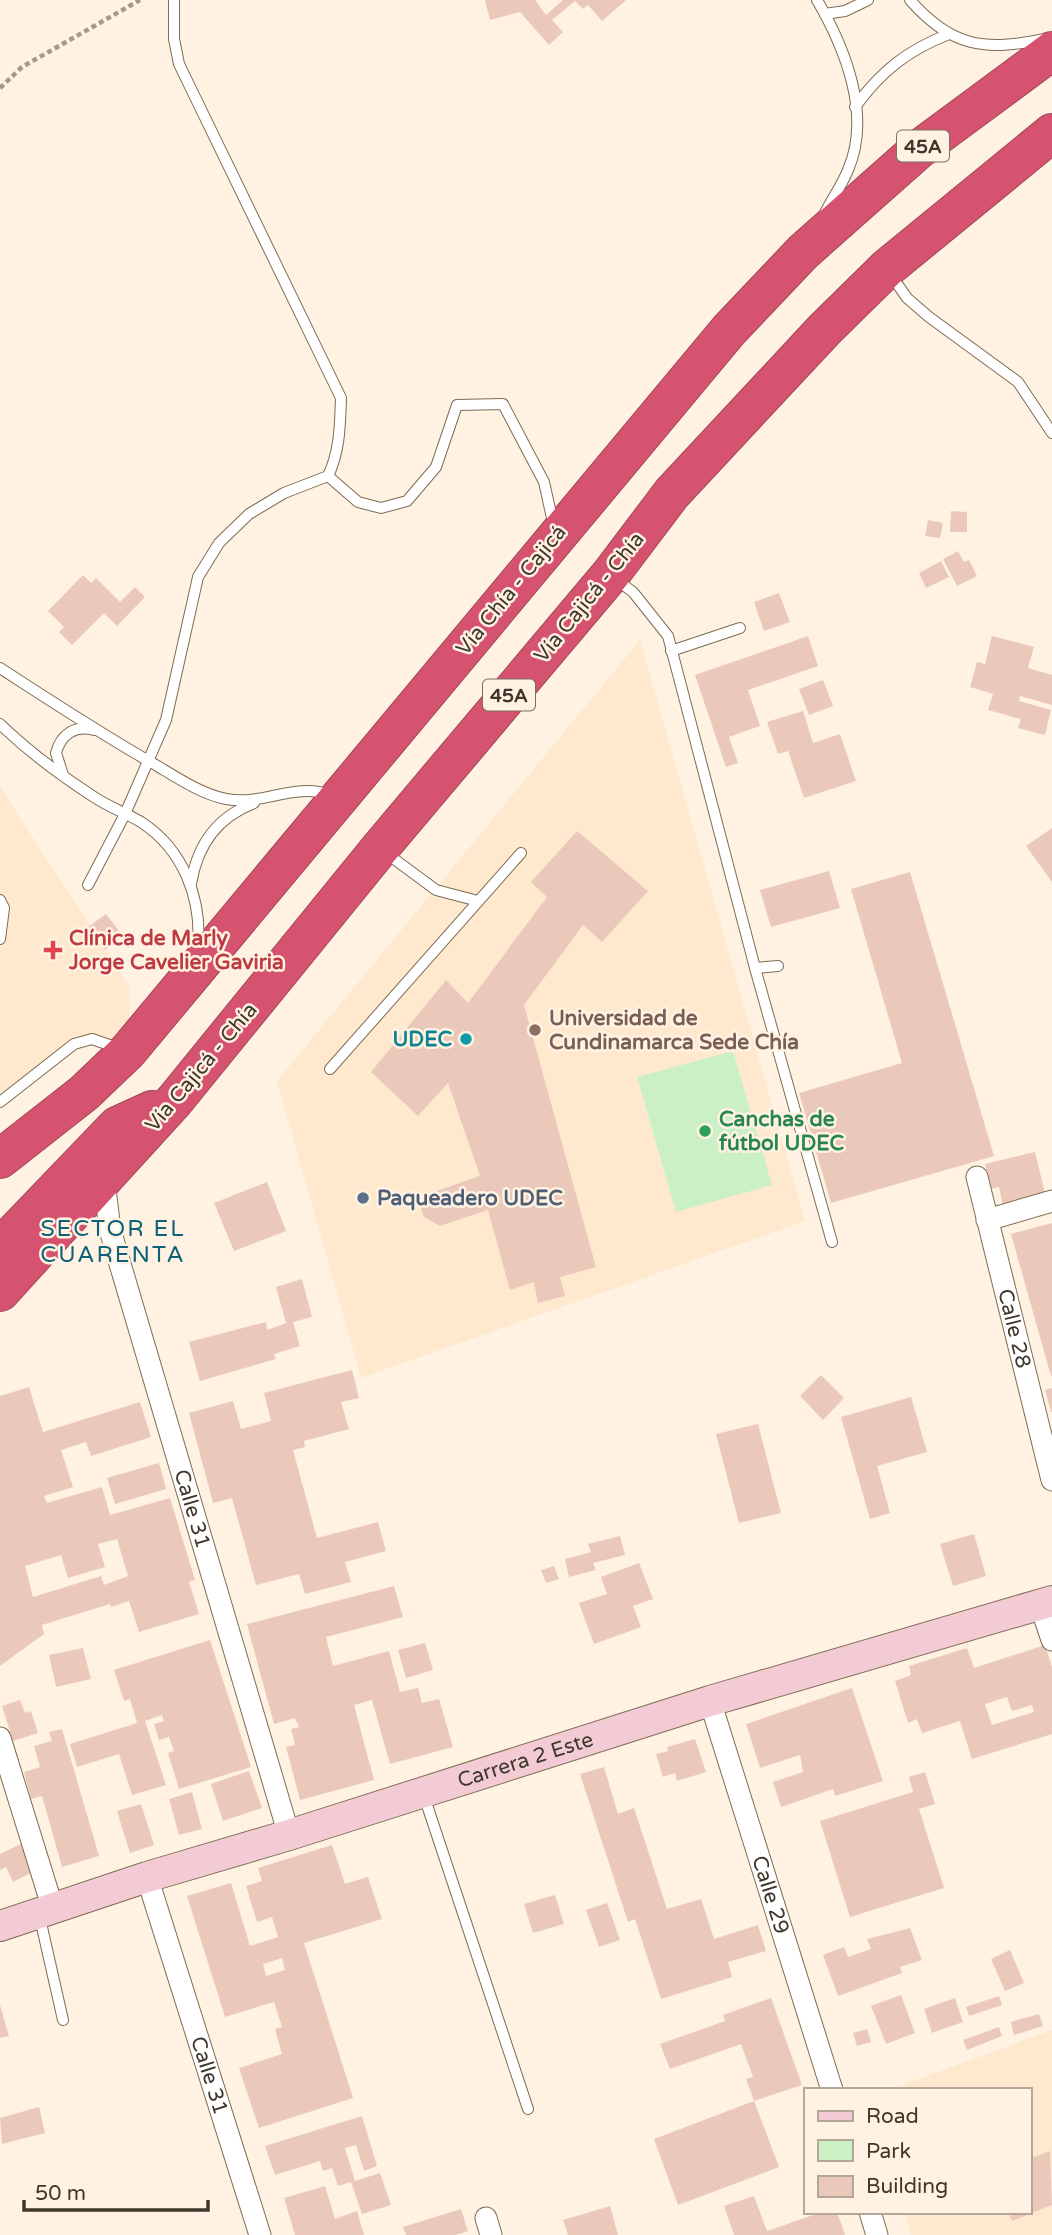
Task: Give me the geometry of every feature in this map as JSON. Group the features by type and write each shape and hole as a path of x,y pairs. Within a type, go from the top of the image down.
{"highway":[{"name":"Vía Chía - Cajicá","path":"0,1159 84,1093 128,1051 340,799 556,534 729,330 803,253 918,150 1052,51"},
{"name":"Vía Cajicá - Chía","path":"0,1292 175,1100 380,848 610,575 672,493 824,330 887,268 1052,133"},
{"path":"0,1248 117,1125 175,1100"}],"street":[{"name":"Calle 28","path":"977,1177 1046,1431 1052,1480"},
{"name":"Calle 31","path":"104,1180 110,1230 289,1835"},
{"path":"987,1220 1052,1201"},
{"path":"1046,1602 1052,1640"},
{"name":"Carrera 2 Este","path":"0,1926 146,1877 289,1835 710,1701 1046,1602"},
{"name":"Calle 29","path":"710,1701 831,2088"},
{"path":"0,1738 46,1911"},
{"name":"Calle 31","path":"146,1877 260,2235"},
{"path":"871,2214 877,2235"}],"lane":[{"path":"88,885 150,762 166,720 198,577 219,543 261,507 284,493 328,476 335,462 339,438 341,398 179,64 174,38 174,0"},
{"path":"803,253 849,169 856,138 855,107 847,57 817,0"},
{"path":"825,14 845,10 868,0"},
{"path":"909,0 929,21 949,34 975,44 1003,47 1052,37"},
{"path":"855,107 873,82 895,61 921,45 949,34"},
{"path":"887,268 907,298 1018,382 1052,433"},
{"path":"328,476 358,502 381,508 407,501 436,467 457,405 503,404 544,482 556,534"},
{"path":"610,575 633,592 668,636 755,968 832,1242"},
{"path":"671,651 740,628"},
{"path":"0,667 150,762 212,794 257,802"},
{"path":"0,724 41,761 156,834 176,857 191,884 200,929 192,974"},
{"path":"70,780 63,775 56,761 56,752 62,738 84,728 100,732"},
{"path":"191,884 197,857 211,833 231,814 281,793 299,790 340,799"},
{"path":"380,848 436,890 478,901"},
{"path":"330,1069 521,853"},
{"path":"0,900 4,908 0,939"},
{"path":"755,968 778,966"},
{"path":"0,1102 74,1044 92,1039 128,1051"},
{"path":"423,1792 528,2109"},
{"path":"46,1911 63,2020"}],"path":[{"path":"0,88 22,67 140,0"}],"shaded area":[{"name":"Universidad de Cundinamarca Sede Chía","path":"640,640 805,1221 361,1378 277,1081"},
{"name":"Clínica de Marly Jorge Cavelier Gaviria","path":"0,787 130,987 128,1051 92,1039 74,1044 0,1102"},
{"path":"1052,2030 1052,2235 911,2235 905,2214 1031,2214 1031,2088 894,2088"}],"green space":[{"name":"Canchas de fútbol UDEC","path":"733,1051 772,1185 676,1212 637,1077"}],"building":[{"path":"485,0 535,0 546,15 563,0 626,0 602,21 588,5 583,9 575,1 552,20 563,32 549,45 520,12 490,20"},
{"path":"951,511 967,512 967,532 950,532"},
{"path":"928,520 943,523 940,538 925,536"},
{"path":"958,551 964,562 969,560 977,576 957,586 943,559"},
{"path":"941,561 949,577 926,588 919,573"},
{"path":"83,575 91,583 96,578 120,602 135,587 145,597 117,626 104,613 72,645 59,632 64,627 48,611"},
{"path":"779,593 790,622 764,631 754,602"},
{"path":"808,636 818,666 748,690 760,726 729,737 738,763 726,767 695,675"},
{"path":"992,636 1034,647 1028,668 1052,675 1052,705 1020,696 1019,701 1051,710 1045,735 1018,728 1021,719 988,710 993,694 970,687 977,662 985,664"},
{"path":"823,680 833,706 809,715 799,689"},
{"path":"803,711 813,743 840,734 856,781 804,798 788,751 778,754 767,722"},
{"path":"1052,828 1052,882 1026,846"},
{"name":"UDEC","path":"577,831 648,891 602,942 583,925 524,1005 596,1267 560,1277 565,1296 538,1303 534,1282 510,1290 488,1210 440,1226 424,1217 421,1208 428,1194 480,1176 448,1083 418,1116 371,1072 446,980 468,1003 547,897 531,882"},
{"path":"829,871 840,908 771,927 760,890"},
{"path":"910,872 994,1156 831,1203 799,1093 902,1063 851,889"},
{"path":"106,914 123,936 105,950 88,927"},
{"path":"1035,1152 1046,1197 1003,1206 999,1187 991,1189 985,1164"},
{"path":"267,1182 286,1231 234,1251 214,1203"},
{"path":"1052,1223 1052,1376 1051,1376 1011,1234"},
{"path":"302,1279 312,1317 293,1322 300,1346 274,1354 276,1359 200,1381 189,1342 266,1322 267,1330 286,1323 276,1287"},
{"path":"352,1370 359,1398 341,1402 349,1429 304,1441 305,1447 293,1450 317,1538 378,1522 386,1551 345,1562 351,1582 305,1594 299,1574 256,1585 232,1498 213,1503 189,1413 233,1401 241,1429 271,1421 264,1393"},
{"path":"821,1375 844,1398 823,1420 800,1396"},
{"path":"29,1387 43,1432 140,1402 151,1437 91,1456 86,1442 61,1450 73,1487 44,1496 47,1503 102,1487 110,1515 170,1498 195,1580 189,1582 199,1614 139,1632 129,1601 111,1607 110,1604 42,1625 44,1634 0,1666 0,1396","holes":["117,1539 128,1576 104,1585 101,1576 33,1597 25,1566 61,1555 68,1578 105,1567 98,1544"]},
{"path":"1052,1388 1052,1412 1051,1412 1045,1390"},
{"path":"911,1397 927,1452 877,1466 890,1513 870,1519 841,1417"},
{"path":"758,1424 781,1513 739,1523 716,1434"},
{"path":"159,1463 166,1489 115,1504 107,1478"},
{"path":"974,1534 986,1576 953,1586 940,1544"},
{"path":"620,1536 625,1555 593,1563 596,1570 569,1577 565,1559 591,1552 588,1544"},
{"path":"639,1563 653,1599 633,1606 641,1627 594,1644 579,1603 607,1594 601,1577"},
{"path":"554,1566 559,1579 546,1583 541,1570"},
{"path":"394,1586 403,1617 326,1637 333,1666 389,1651 400,1692 418,1688 422,1703 439,1699 453,1747 390,1764 372,1700 354,1705 374,1780 300,1800 286,1747 295,1745 291,1729 299,1727 295,1718 274,1724 247,1624"},
{"path":"210,1640 251,1767 179,1789 168,1753 174,1751 169,1737 159,1740 154,1724 164,1721 162,1715 145,1721 166,1785 132,1795 119,1754 77,1767 70,1744 137,1723 130,1699 124,1701 114,1670"},
{"path":"425,1643 433,1670 406,1678 398,1650"},
{"path":"1045,1645 1052,1667 1052,1734 972,1759 960,1721 922,1733 917,1719 908,1723 895,1681 911,1675 909,1666 967,1648 974,1668","holes":["1007,1697 1012,1711 1032,1705 1034,1712 992,1725 985,1704"]},
{"path":"83,1648 91,1679 56,1687 49,1655"},
{"path":"852,1688 883,1781 835,1796 833,1789 781,1807 773,1782 803,1772 800,1755 760,1768 746,1724"},
{"path":"20,1700 25,1713 31,1711 38,1733 13,1741 2,1706"},
{"path":"62,1729 99,1856 62,1867 42,1796 31,1799 24,1772 40,1767 34,1746 52,1741 49,1732"},
{"path":"695,1739 706,1772 677,1781 675,1773 663,1777 656,1754 668,1751 667,1747"},
{"path":"604,1767 618,1814 634,1808 667,1909 701,1899 714,1939 758,1925 766,1951 728,1962 732,1977 661,1999 635,1919 628,1922 580,1774"},
{"path":"249,1771 262,1808 223,1821 211,1784"},
{"path":"925,1772 935,1804 919,1809 944,1888 850,1917 820,1821 913,1792 909,1777"},
{"path":"192,1792 202,1829 179,1835 169,1799"},
{"path":"141,1804 154,1845 130,1853 117,1811"},
{"path":"27,1841 40,1868 13,1882 6,1867 0,1870 0,1854"},
{"path":"332,1845 345,1884 368,1877 382,1919 304,1943 353,2098 259,2128 239,2068 282,2054 275,2029 282,2027 274,2002 225,2017 187,1896 231,1883 250,1946 278,1937 272,1917 257,1922 246,1886 262,1881 258,1868","holes":["282,1958 285,1970 266,1976 263,1964"]},
{"path":"555,1895 564,1924 533,1933 524,1904"},
{"path":"607,1903 620,1940 599,1947 586,1910"},
{"path":"910,1928 922,1960 900,1967 902,1973 838,1996 823,1955 844,1947 848,1957 871,1949 867,1939"},
{"path":"1010,1950 1024,1983 1005,1991 991,1959"},
{"path":"901,1995 915,2033 886,2044 871,2006"},
{"path":"999,1996 1002,2005 969,2016 966,2007"},
{"path":"771,1998 802,2085 754,2101 746,2079 753,2077 741,2044 670,2069 660,2044 725,2021 723,2015"},
{"path":"955,1998 963,2022 932,2033 924,2009"},
{"path":"0,2005 9,2036 0,2038"},
{"path":"1039,2014 1043,2026 1014,2035 1011,2022"},
{"path":"999,2027 1002,2036 967,2050 963,2040"},
{"path":"867,2029 871,2042 857,2046 853,2033"},
{"path":"754,2101 779,2167 678,2205 654,2139"},
{"path":"39,2107 45,2133 2,2144 0,2118"},
{"path":"362,2116 377,2166 364,2171 356,2145 345,2148 355,2181 380,2173 391,2205 362,2214 351,2182 338,2186 332,2168 323,2171 320,2161 275,2175 265,2146"},
{"path":"1050,2151 1052,2205 1031,2213 1031,2158"},
{"path":"325,2186 335,2219 357,2211 364,2235 295,2235 284,2198"},
{"path":"754,2196 767,2231 816,2214 838,2214 845,2235 734,2235 724,2206"},
{"path":"610,2206 618,2235 568,2235 563,2220"},
{"path":"461,2209 468,2231 456,2235 406,2235 403,2227"},
{"path":"1009,2214 1030,2214 1012,2221"}],"place":[{"name":"Clínica de Marly Jorge Cavelier Gaviria","path":"53,950"},
{"name":"Universidad de Cundinamarca Sede Chía","path":"535,1030"},
{"name":"UDEC","path":"466,1039"},
{"name":"Canchas de fútbol UDEC","path":"705,1131"},
{"name":"Paqueadero UDEC","path":"363,1198"}],"district":[{"name":"SECTOR EL CUARENTA","path":"113,1241"}]}
